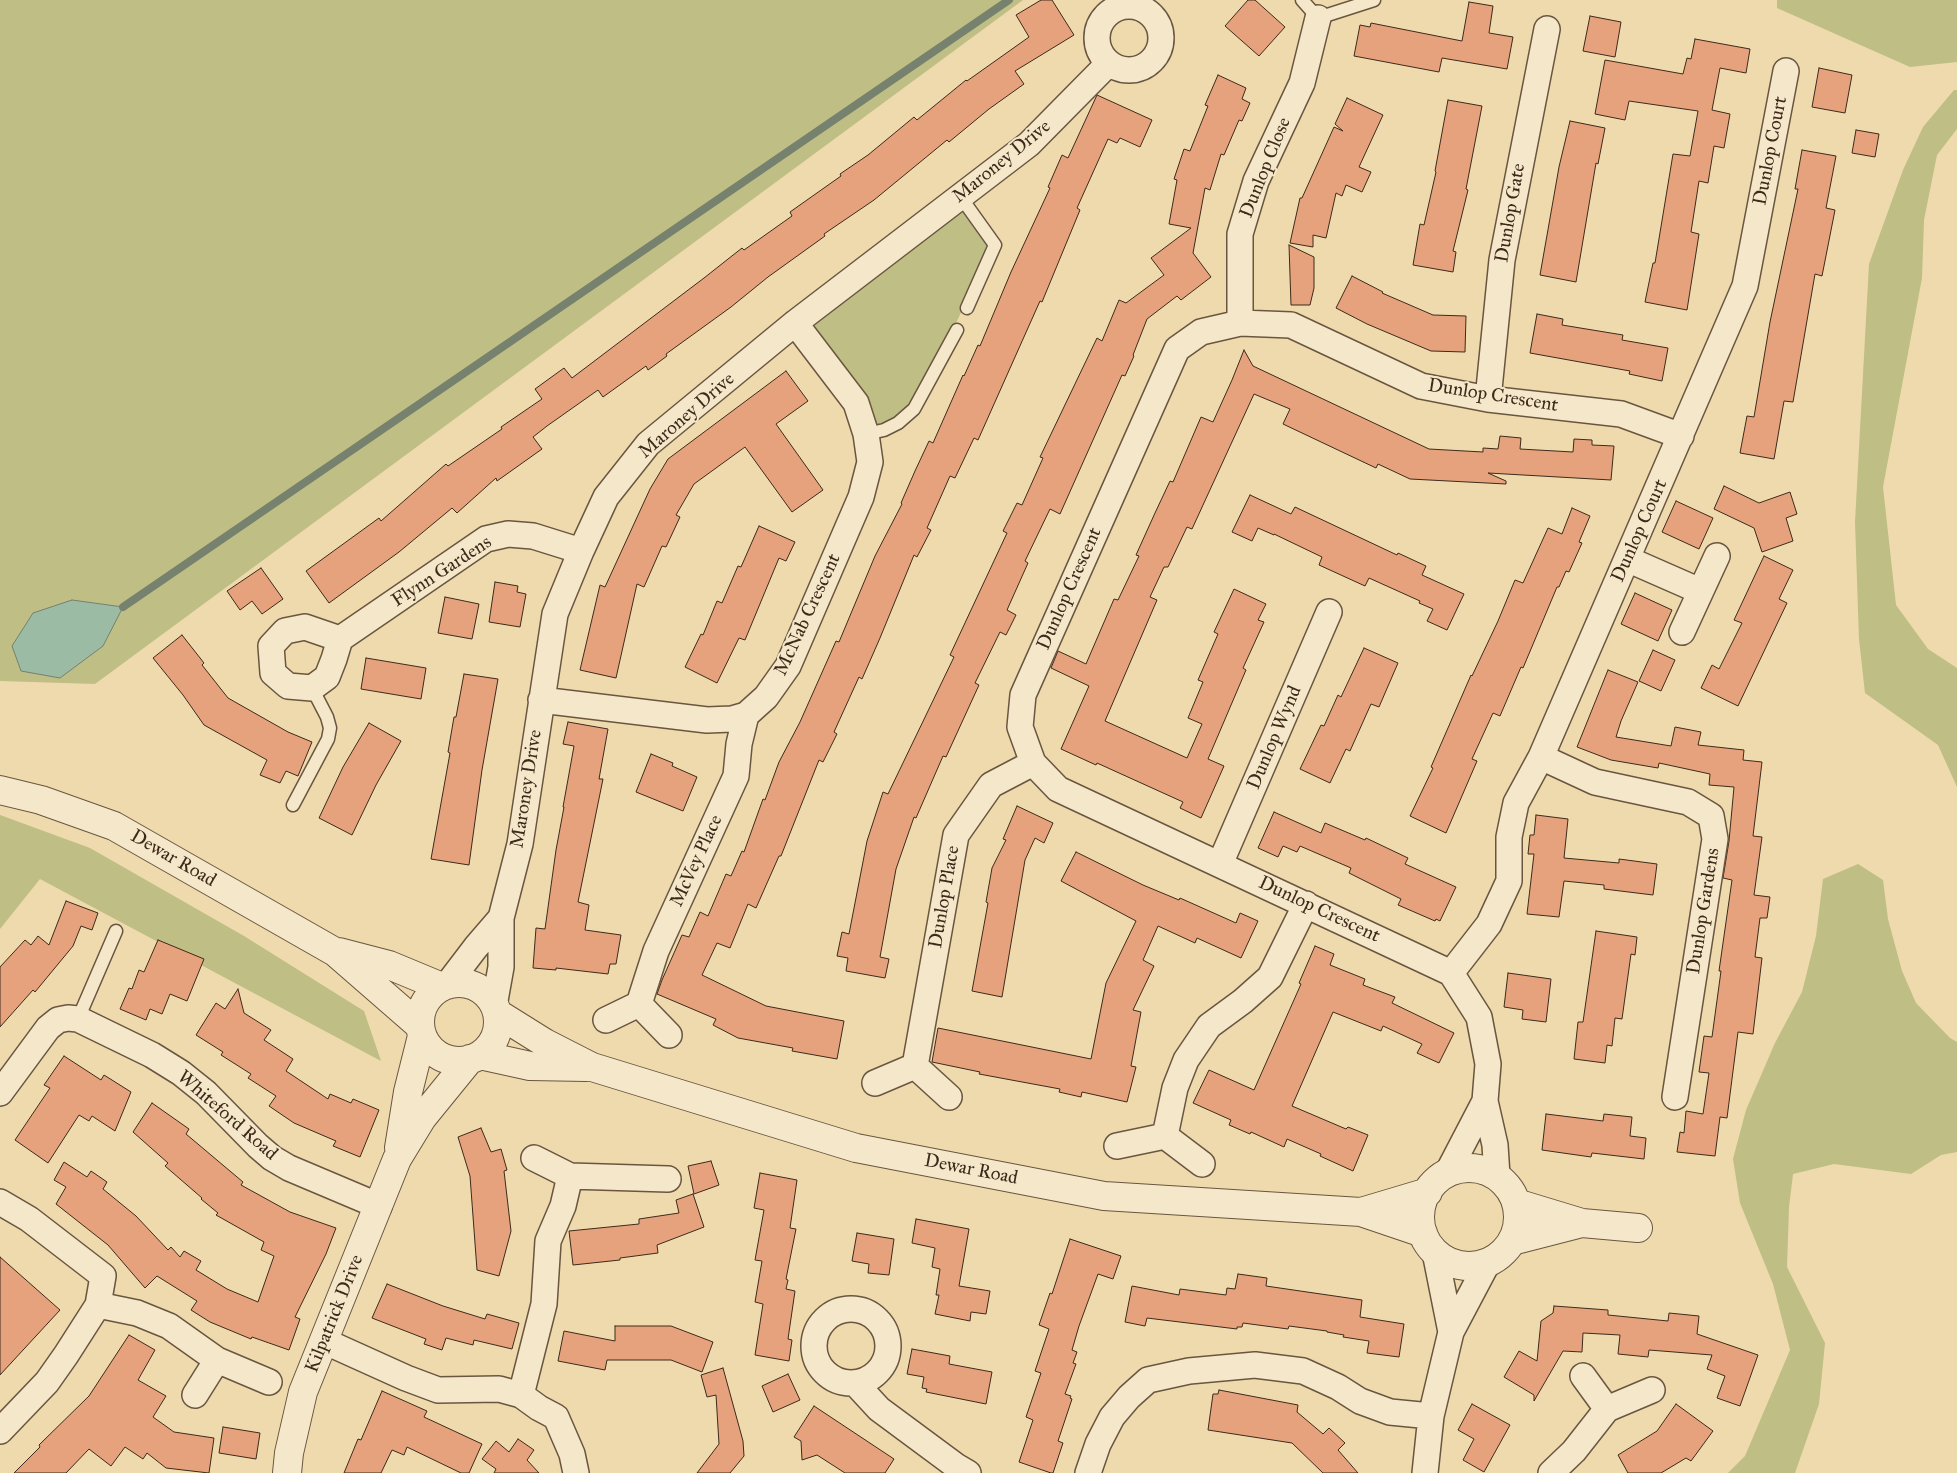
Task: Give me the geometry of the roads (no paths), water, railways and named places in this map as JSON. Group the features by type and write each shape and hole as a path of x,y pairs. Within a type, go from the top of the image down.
{"street":[{"name":"Dunlop Close","path":"1240,323 1240,234 1256,181 1302,83 1310,9"},
{"name":"Dunlop Gate","path":"1488,399 1502,260 1547,30"},
{"name":"Maroney Drive","path":"495,1010 501,967 502,918 520,844 555,614 580,552 606,497 648,444 795,323 1029,144 1109,63"},
{"name":"Dunlop Court","path":"1451,973 1489,924 1509,882 1509,837 1516,803 1541,757 1745,286 1786,71"},
{"name":"McNab Crescent","path":"746,715 766,697 788,666 861,497 870,462 866,434 856,403 795,323"},
{"name":"Dunlop Crescent","path":"1451,973 1058,789 1033,763 1020,727 1023,695 1177,349 1201,332 1240,323 1291,325 1421,386 1488,399 1621,414 1681,436"},
{"name":"Flynn Gardens","path":"340,639 486,539 508,534 533,536 580,552"},
{"path":"1682,632 1717,556"},
{"path":"1627,559 1700,591"},
{"name":"Dunlop Wynd","path":"1220,864 1329,612"},
{"path":"305,627 340,639 327,677 312,688 288,686 272,673 271,646 285,631 305,627"},
{"path":"541,700 708,720 732,719 746,715"},
{"name":"McVey Place","path":"639,1004 656,952 736,776 746,715"},
{"name":"Dunlop Gardens","path":"1541,757 1595,782 1688,802 1711,816 1715,839 1675,1097"},
{"name":"Dunlop Place","path":"915,1066 956,835 991,785 1033,763"},
{"name":"Dewar Road","path":"0,790 41,800 114,826 335,952 421,1031"},
{"path":"1165,1136 1175,1088 1186,1060 1209,1026 1244,1001 1270,977 1306,904"},
{"name":"Maroney Drive","path":"444,986 502,918"},
{"name":"Dewar Road","path":"335,952 389,965 444,986"},
{"path":"1451,973 1479,1017 1488,1064 1485,1101 1495,1145 1497,1176"},
{"path":"459,983 472,986 483,992 495,1010 497,1026 494,1038 488,1048 475,1057 458,1061 437,1054 428,1046 421,1031 424,1005 435,991 444,986 459,983"},
{"path":"606,1020 639,1004 669,1035"},
{"name":"Dewar Road","path":"495,1010 546,1043 592,1067 856,1148 1094,1194 1360,1212 1429,1242"},
{"path":"0,1094 48,1028 58,1020 78,1019"},
{"name":"Whiteford Road","path":"78,1019 152,1055 181,1073 206,1094 272,1158 289,1168 379,1206"},
{"name":"Kilpatrick Drive","path":"397,1159 408,1092 421,1031"},
{"name":"Dewar Road","path":"475,1057 530,1066 592,1067"},
{"name":"Kilpatrick Drive","path":"287,1473 289,1453 303,1392 397,1159 422,1118 475,1057"},
{"path":"875,1083 915,1066 949,1098"},
{"path":"1448,1172 1485,1101"},
{"path":"1117,1146 1165,1136 1202,1164"},
{"path":"534,1158 570,1176 668,1178"},
{"path":"1429,1242 1448,1261 1464,1266 1474,1266 1495,1259 1512,1241 1518,1221 1516,1203 1509,1188 1497,1176 1475,1168 1464,1168 1448,1172 1435,1182 1423,1201 1420,1216 1429,1242 1451,1332"},
{"path":"521,1394 544,1304 548,1241 563,1206 570,1176"},
{"name":"Dewar Road","path":"1360,1212 1428,1192"},
{"path":"0,1202 29,1219 102,1276 98,1305 66,1355 47,1382 0,1431"},
{"path":"1516,1203 1582,1223 1638,1228"},
{"path":"1512,1241 1582,1223"},
{"path":"1425,1473 1431,1416 1451,1332 1488,1262"},
{"path":"98,1305 137,1313 169,1326 217,1360 269,1382"},
{"path":"324,1342 438,1390 499,1389 521,1394 538,1408 556,1418 572,1454 576,1473"},
{"path":"195,1395 217,1360"},
{"path":"1088,1473 1098,1444 1112,1417 1129,1397 1148,1380 1189,1371 1255,1365 1303,1371 1338,1387 1360,1401 1390,1412 1431,1416"},
{"path":"1583,1376 1608,1410"},
{"path":"855,1383 879,1409 968,1473"},
{"path":"1551,1473 1574,1451 1608,1410 1652,1390"}],"lane":[{"path":"1310,9 1374,0"},
{"path":"960,196 995,245 967,308"},
{"path":"866,434 884,430 898,423 914,409 957,330"},
{"path":"293,805 328,739 330,728 327,717 312,688"},
{"path":"78,1019 116,931"}],"waterway":[{"path":"123,607 1009,0"}]}
